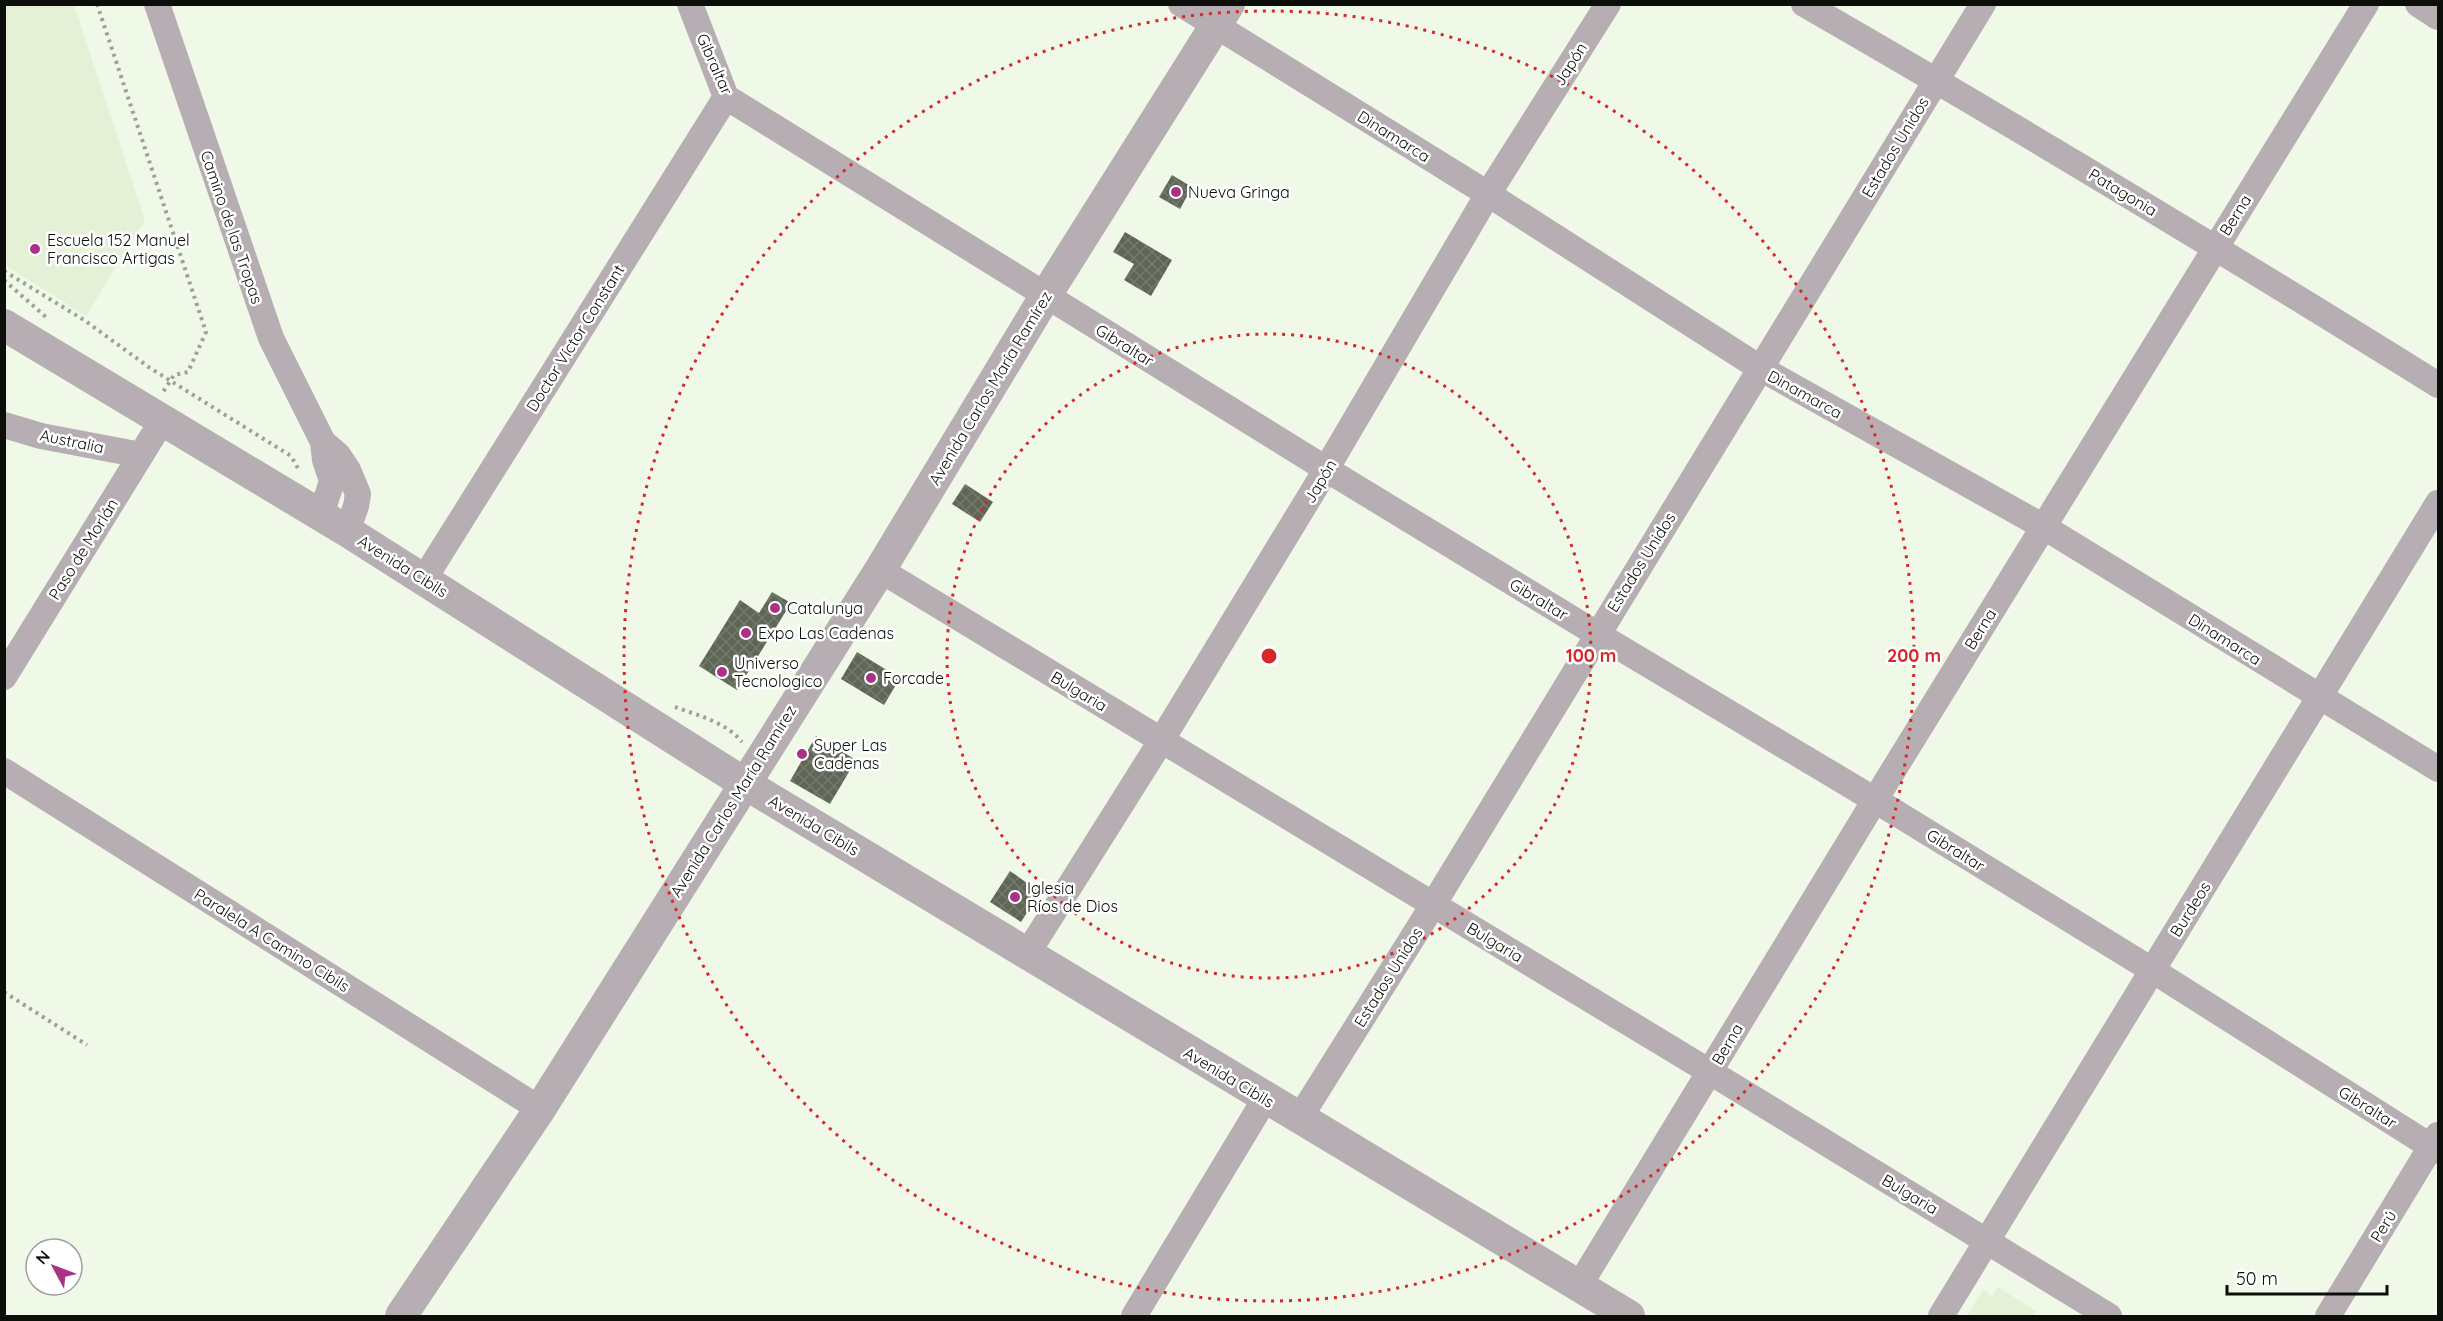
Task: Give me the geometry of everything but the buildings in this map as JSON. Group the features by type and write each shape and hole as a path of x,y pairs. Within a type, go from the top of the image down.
{"street":[{"name":"Camino de las Tropas","path":"157,4 271,339 323,442 343,462 358,494 347,531"},
{"name":"Gibraltar","path":"690,4 726,97 1326,469 1596,634 1875,800 2436,1144"},
{"name":"Dinamarca","path":"1181,4 1222,15 1488,194 1760,368 2044,527 2439,769"},
{"name":"Japón","path":"1027,954 1161,741 1326,469 1488,194 1608,4"},
{"name":"Patagonia","path":"1804,4 2215,247 2439,385"},
{"name":"Estados Unidos","path":"1299,1119 1433,905 1596,634 1983,4"},
{"name":"Berna","path":"1579,1286 1875,800 2366,4"},
{"path":"2418,4 2439,17"},
{"name":"Avenida Carlos María Ramírez","path":"401,1317 540,1109 880,570 1046,295 1222,15"},
{"name":"Doctor Víctor Constant","path":"424,579 726,97"},
{"name":"Avenida Cibils","path":"4,325 347,531 744,783 1629,1317"},
{"name":"Paso de Morlán","path":"4,676 141,455 156,417"},
{"name":"Australia","path":"4,425 41,436 141,455"},
{"name":"Camino de las Tropas","path":"321,515 332,481 325,460 323,442"},
{"name":"Burdeos","path":"1941,1317 2439,502"},
{"name":"Bulgaria","path":"880,570 1710,1072 2109,1317"},
{"name":"Paralela A Camino Cibils","path":"4,771 540,1109"},
{"path":"1134,1317 1265,1099"},
{"name":"Perú","path":"2328,1317 2436,1144"}],"path":[{"path":"97,4 206,332 188,372 174,375 156,417"},
{"path":"4,271 84,320 150,368 291,456 300,473"},
{"path":"4,992 87,1045"}],"shaded area":[{"path":"4,5 74,5 145,220 86,316 5,265"},
{"path":"1998,1287 2036,1311 2033,1316 1967,1316 1983,1290 1992,1296"}],"place":[{"name":"Nueva Gringa","path":"1176,192"},
{"name":"Escuela 152 Manuel Francisco Artigas","path":"35,249"},
{"name":"Catalunya","path":"775,608"},
{"name":"Expo Las Cadenas","path":"746,633"},
{"name":"Universo Tecnologico","path":"722,672"},
{"name":"Forcade","path":"871,678"},
{"name":"Super Las Cadenas","path":"802,754"},
{"name":"Iglesia Ríos de Dios","path":"1015,897"}]}
